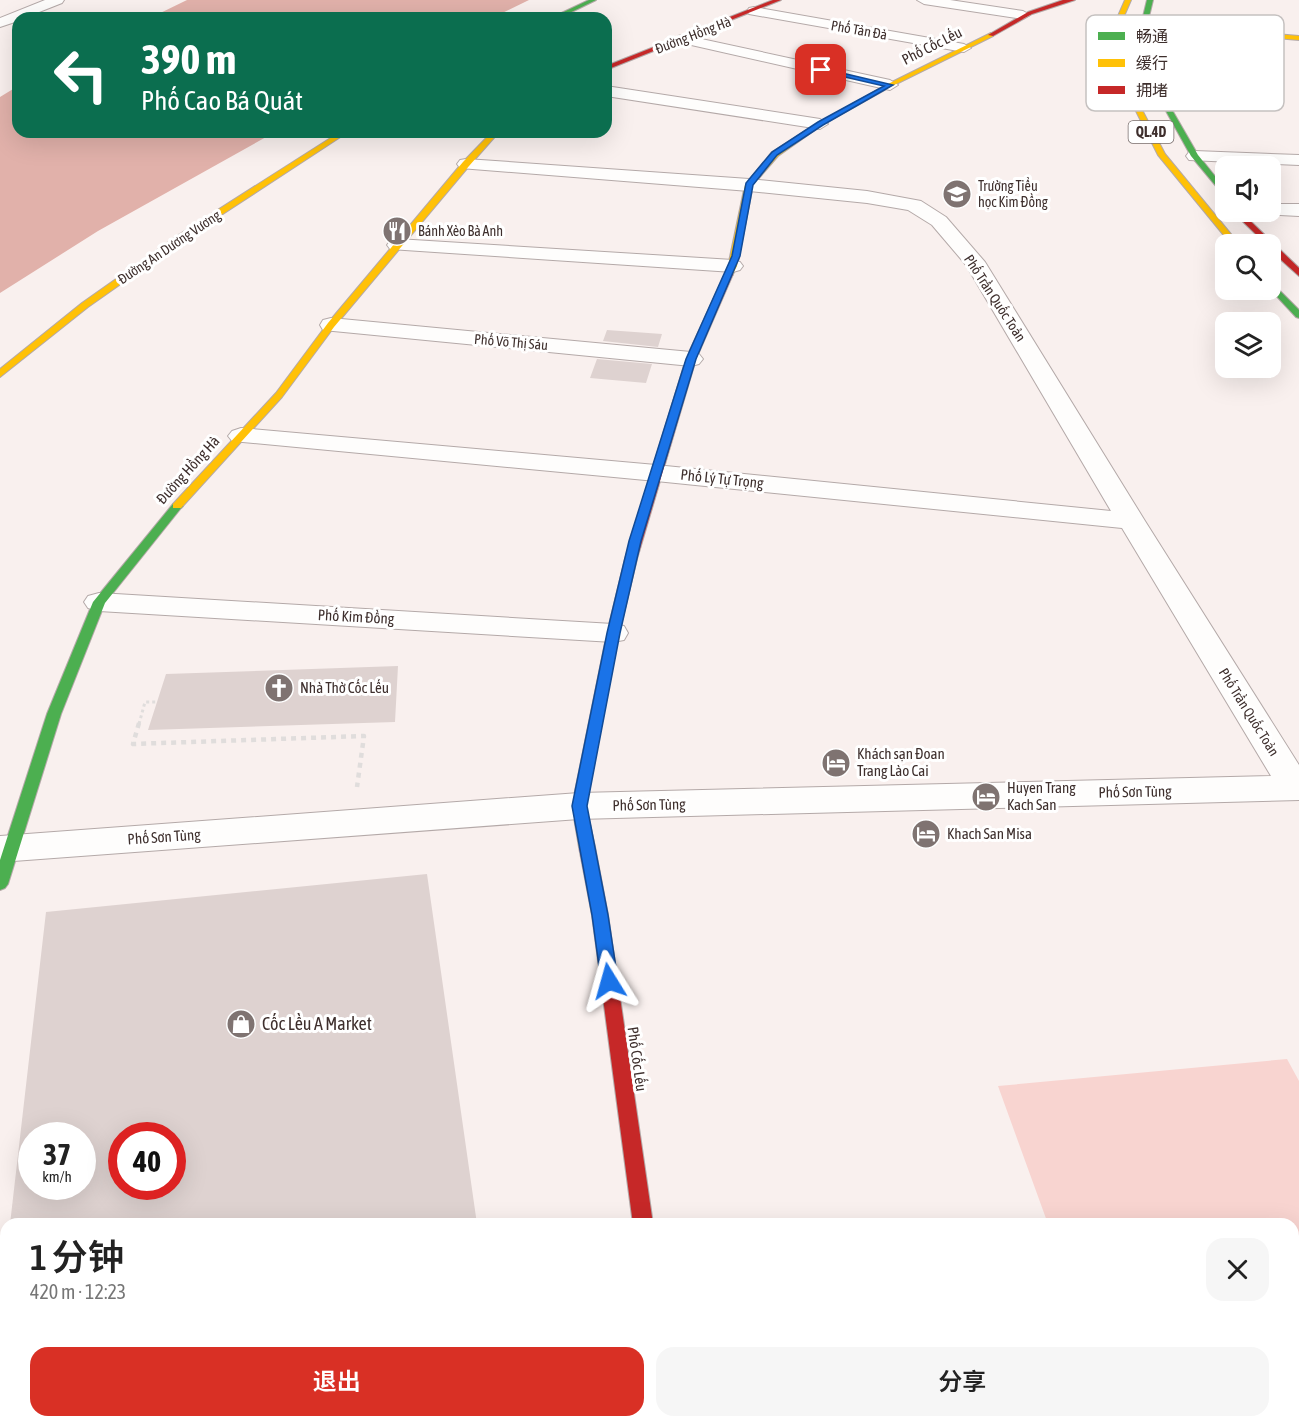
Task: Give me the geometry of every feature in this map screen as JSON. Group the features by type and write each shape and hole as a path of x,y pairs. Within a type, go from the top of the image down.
{"street":[{"path":"27,12 57,0"},
{"path":"567,12 593,0"},
{"name":"Đường Hồng Hà","path":"612,66 778,0"},
{"path":"924,0 1023,15"},
{"name":"Phố Cốc Lếu","path":"642,1218 600,915 579,806 613,633 635,541 691,359 733,266 749,185 775,154 820,124 1023,15 1056,2 1072,0"},
{"path":"1121,15 1128,0"},
{"name":"QL.4D","path":"1146,15 1150,0"},
{"name":"Phố Tản Đà","path":"754,11 964,48"},
{"path":"1284,37 1299,38"},
{"path":"683,39 890,85"},
{"path":"612,92 820,124"},
{"name":"QL.4D","path":"1139,111 1162,155 1226,234"},
{"name":"QL.4D","path":"1169,111 1195,156 1215,182"},
{"name":"Đường An Dương Vương","path":"0,374 105,291 193,230 336,138"},
{"name":"Đường Hồng Hà","path":"0,884 6,848 54,714 99,602 154,532 279,394 331,325 397,245 490,138"},
{"path":"1195,156 1299,160"},
{"name":"Phố Trần Quốc Toản","path":"466,164 749,185 895,201 914,205 939,221 975,262 1131,521 1298,788"},
{"path":"1204,209 1215,210"},
{"path":"1281,210 1299,210"},
{"path":"1247,222 1259,234"},
{"path":"397,245 733,266"},
{"path":"1281,256 1299,273"},
{"path":"1281,295 1299,315"},
{"name":"Phố Võ Thị Sáu","path":"331,325 691,359"},
{"name":"Phố Lý Tự Trọng","path":"241,436 656,472 1131,521"},
{"name":"Phố Kim Đồng","path":"99,602 613,633"},
{"name":"Phố Sơn Tùng","path":"6,848 579,806 1298,788"}],"path":[{"path":"157,702 145,702 133,744 364,736 352,823"}],"shaded area":[{"path":"187,0 529,0 504,12 162,12"},
{"path":"12,90 12,138 264,138 98,231 0,293 0,97"},
{"path":"1287,1059 1299,1081 1299,1218 1046,1218 998,1086"}],"building":[{"path":"607,330 662,334 658,347 603,341"},
{"path":"597,359 652,364 646,383 590,378"},
{"name":"Nhà Thờ Cốc Lếu","path":"398,666 395,722 148,730 166,674"},
{"name":"Cốc Lều A Market","path":"427,874 476,1218 11,1218 18,1155 18,1200 96,1200 96,1122 22,1122 46,912"}],"traffic: fast":[{"path":"567,12 593,0"},
{"path":"1146,15 1150,0"},
{"path":"1169,111 1195,156 1215,182"},
{"path":"1281,295 1299,315"},
{"path":"0,884 54,714 99,602 177,506"}],"traffic: slow":[{"path":"1121,15 1128,0"},
{"path":"729,274 733,266 749,185 775,154 820,124 890,85 991,35"},
{"path":"1284,37 1299,38"},
{"path":"1139,111 1162,155 1227,234"},
{"path":"0,374 85,305 183,236 336,138"},
{"path":"177,506 279,395 331,325 490,138"},
{"path":"587,847 579,806 613,633 631,559"}],"traffic: jam":[{"path":"612,66 778,0"},
{"path":"991,35 1040,9 1072,0"},
{"path":"1247,222 1260,234"},
{"path":"1281,256 1299,273"},
{"path":"631,559 691,359 729,274"},
{"path":"587,847 600,915 642,1218"}],"place":[{"name":"Trường Tiểu học Kim Đồng","path":"957,194"},
{"name":"Bánh Xèo Bà Anh","path":"397,231"},
{"name":"Nhà Thờ Cốc Lếu","path":"279,688"},
{"name":"Khách sạn Đoan Trang Lào Cai","path":"836,763"},
{"name":"Huyen Trang Kach San","path":"986,797"},
{"name":"Khach San Misa","path":"926,834"},
{"name":"Cốc Lều A Market","path":"241,1024"}],"route":[{"path":"609,981 600,915 579,806 613,633 635,541 691,359 733,266 749,185 775,154 820,124 890,85 821,70"}]}
